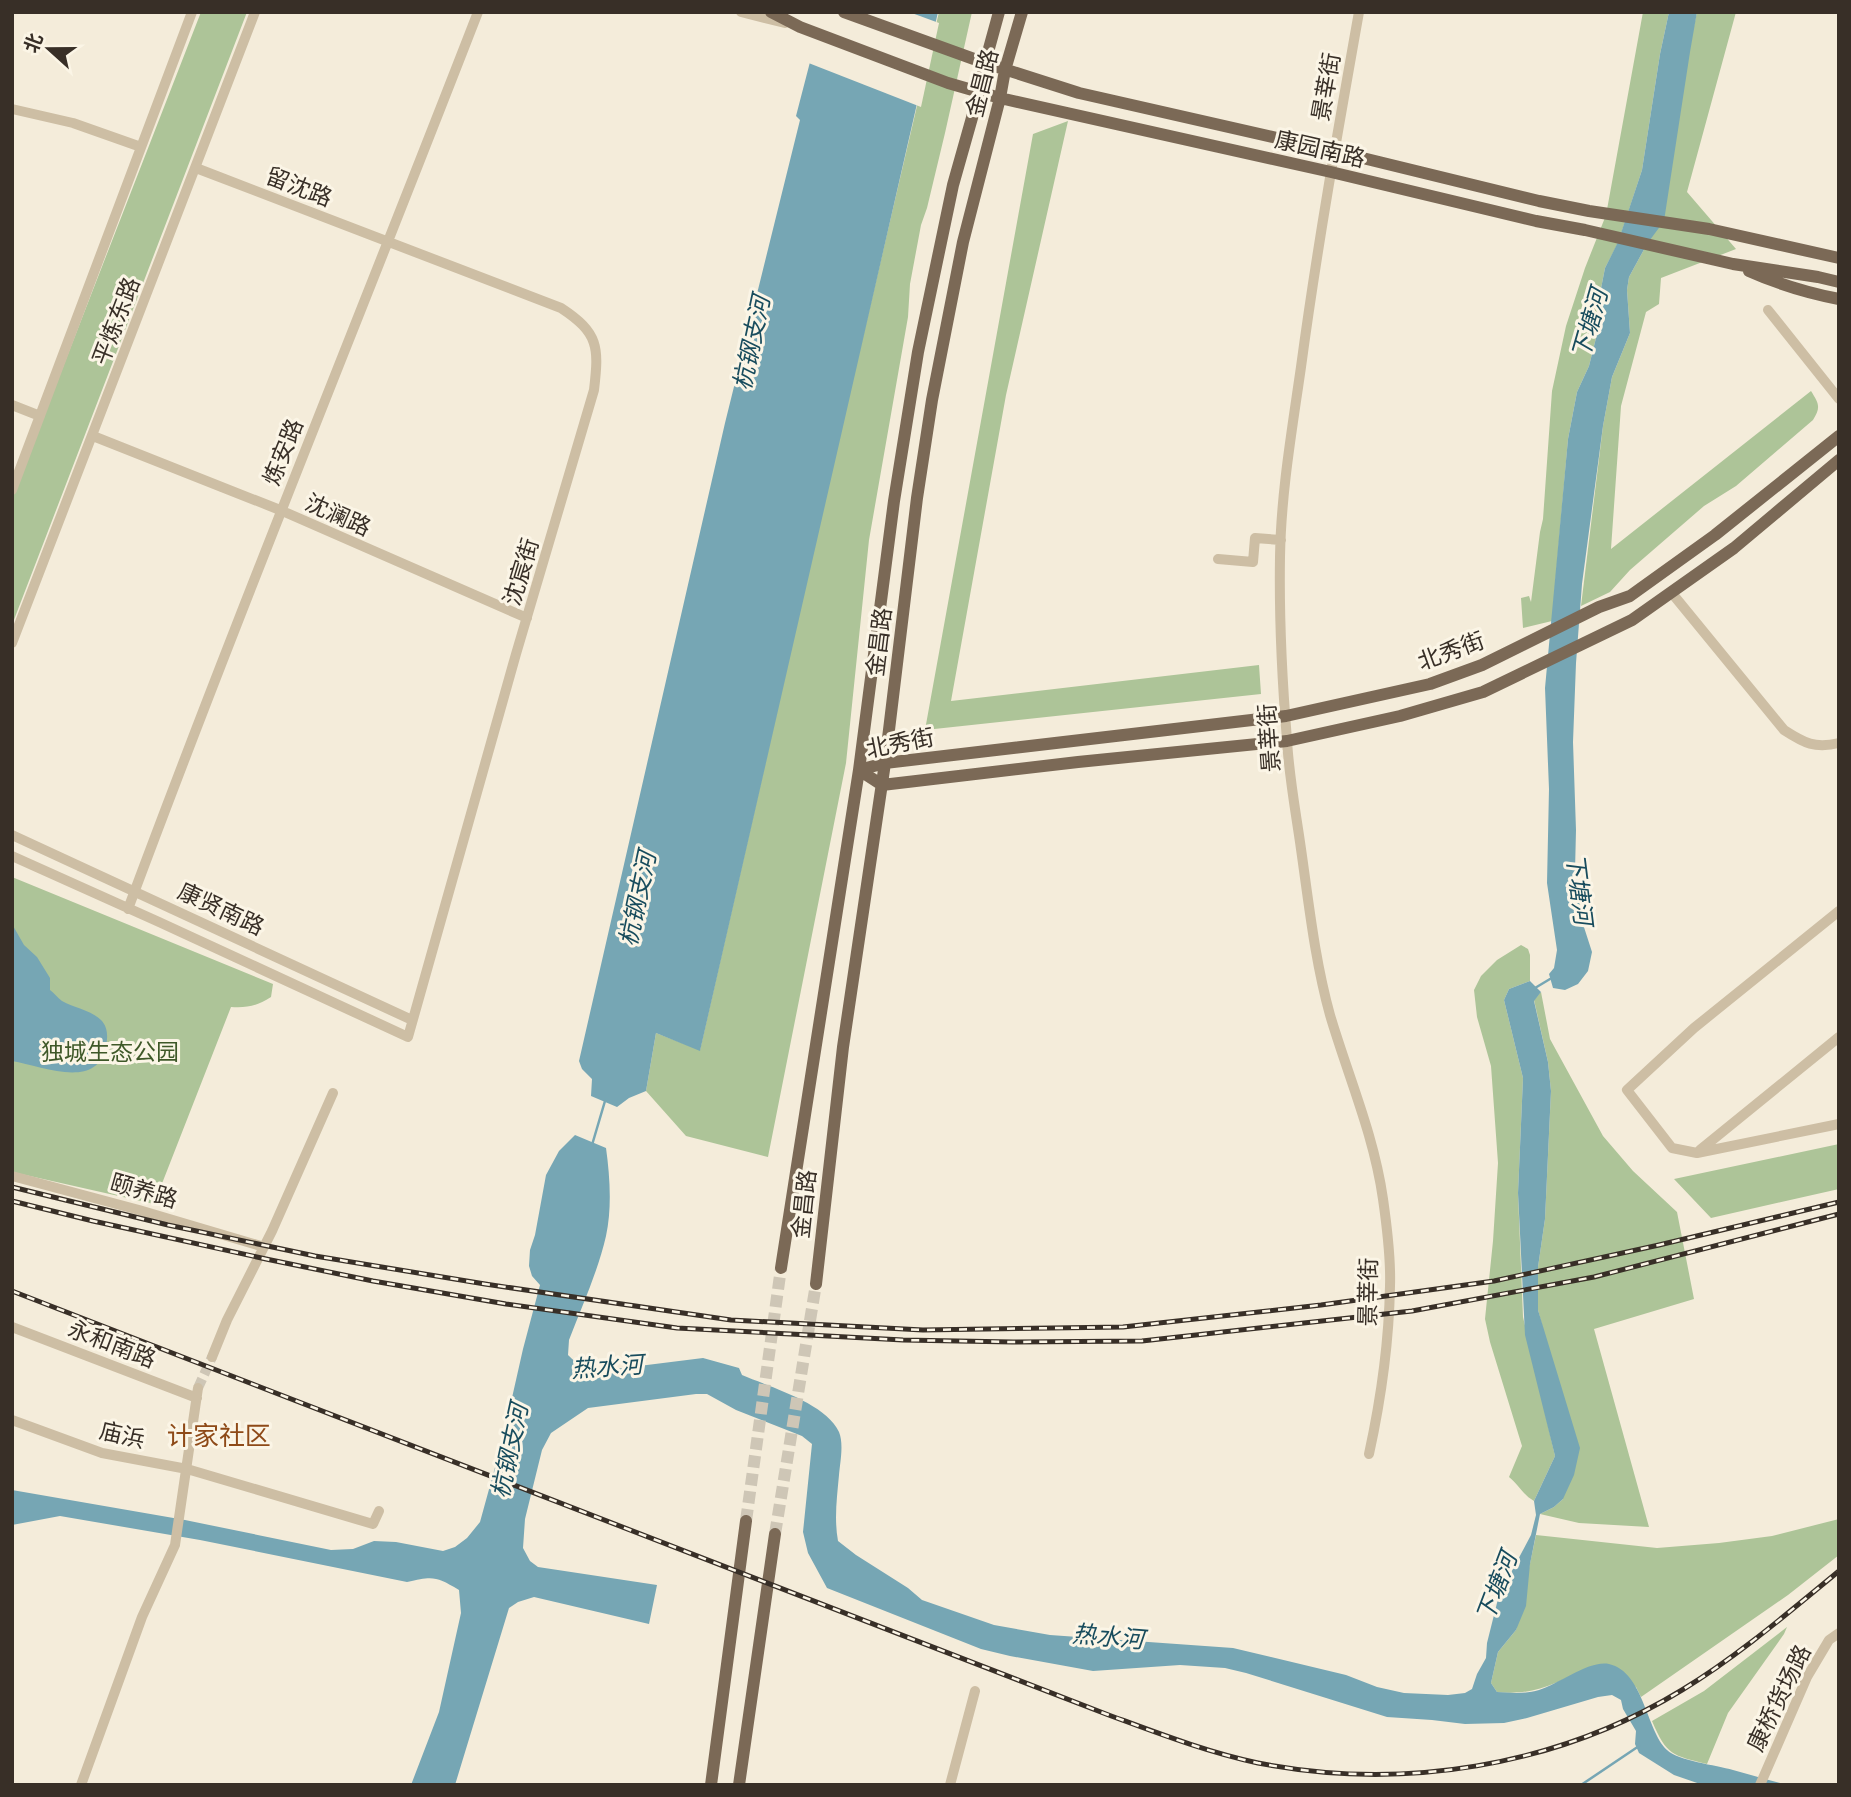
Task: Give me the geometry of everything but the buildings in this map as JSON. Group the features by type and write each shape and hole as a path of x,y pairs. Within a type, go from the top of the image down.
{"main road":[{"name":"康园南路","path":"771,12 800,27 979,93 1536,221 1733,264 1839,282"},
{"name":"康园南路","path":"844,12 1005,70 1079,93 1539,201 1664,221 1774,242 1839,258"},
{"name":"金昌路","path":"781,1268 859,770 894,501 918,352 953,186 999,12"},
{"name":"金昌路","path":"816,1284 843,1047 882,785 917,498 932,400 964,242 1005,70 1022,12"},
{"path":"1733,264 1766,278 1839,299"},
{"name":"北秀街","path":"859,770 885,763 1286,716 1430,684 1482,665 1587,613 1630,596 1715,535 1839,436"},
{"path":"1671,593 1734,548 1839,460"},
{"name":"北秀街","path":"859,770 882,785 1287,741 1400,716 1483,692 1633,620 1671,593"},
{"path":"711,1785 746,1521"},
{"path":"740,1785 775,1534"}],"street":[{"name":"平炼东路","path":"12,490 192,12"},
{"name":"平炼东路","path":"12,643 255,12"},
{"name":"炼安路","path":"128,909 280,510 478,12"},
{"name":"康园南路","path":"741,12 800,27"},
{"name":"景莘街","path":"1359,12 1334,151 1288,460 1280,555 1287,741 1293,800 1320,972 1330,1014 1371,1142 1382,1196 1390,1286 1378,1408 1369,1454"},
{"path":"12,109 73,123 141,147"},
{"name":"留沈路","path":"196,168 389,241"},
{"name":"沈宸街","path":"389,241 561,308 584,326 593,338 597,352 594,390 408,1037"},
{"path":"1768,310 1839,399"},
{"path":"12,405 40,416"},
{"name":"沈澜路","path":"93,436 280,510 527,618"},
{"path":"1218,559 1253,562 1255,538 1281,540"},
{"path":"1671,593 1784,730 1804,743 1826,746 1839,743"},
{"name":"康贤南路","path":"12,835 412,1020"},
{"name":"康贤南路","path":"12,856 408,1037"},
{"path":"1839,911 1694,1028 1627,1090 1672,1148 1697,1153 1839,1124"},
{"path":"1697,1153 1839,1037"},
{"path":"212,1357 332,1093"},
{"name":"颐养路","path":"12,1176 128,1206 264,1247"},
{"name":"永和南路","path":"12,1327 197,1393 187,1469"},
{"name":"庙浜","path":"12,1420 102,1452 187,1469 373,1524 379,1511"},
{"path":"81,1785 142,1617 175,1545 187,1469"},
{"name":"康桥货场路","path":"1760,1785 1807,1677 1829,1640 1839,1633"},
{"path":"950,1785 975,1691"}],"green space":[{"path":"201,12 247,12 12,625 12,498"},
{"path":"939,12 972,12 921,225 910,284 908,317 869,540 846,763 768,1157 686,1136 646,1091 656,1033 700,1050"},
{"path":"1643,12 1669,12 1642,170 1618,243 1605,268 1597,309 1597,334 1589,366 1577,392 1568,439 1552,621 1523,628 1521,598 1529,596 1531,602 1543,519 1552,391 1566,326 1606,215"},
{"path":"1697,12 1736,12 1687,192 1736,249 1661,278 1659,304 1646,312 1621,406 1611,549 1811,391 1818,409 1813,420 1736,486 1704,506 1630,570 1610,592 1581,606 1603,426 1612,377 1630,333 1627,290 1629,277 1647,244"},
{"path":"1068,121 1006,395 951,701 1259,665 1261,694 925,730 1033,134"},
{"name":"独城生态公园","path":"12,877 273,984 271,997 266,1000 252,1006 231,1007 154,1204 12,1172"},
{"path":"1521,945 1528,949 1530,955 1530,981 1509,989 1504,1000 1523,1078 1518,1193 1523,1317 1555,1456 1534,1501 1509,1477 1522,1446 1485,1319 1498,1163 1491,1066 1477,1017 1474,990 1481,976 1497,960"},
{"path":"1541,992 1550,1039 1603,1136 1633,1171 1677,1212 1694,1299 1594,1329 1649,1527 1579,1523 1540,1514 1563,1499 1538,1310 1538,1267 1545,1219 1551,1091 1548,1062 1534,1000"},
{"path":"1839,1144 1839,1189 1711,1218 1674,1179"},
{"path":"1839,1519 1839,1555 1788,1595 1641,1697 1636,1687 1588,1668 1555,1683 1523,1692 1497,1692 1491,1683 1498,1652 1516,1630 1536,1535 1657,1548 1772,1536"},
{"path":"1787,1627 1728,1713 1707,1764 1678,1756 1667,1748 1652,1721 1704,1691"}],"water":[{"path":"823,12 938,12 700,1051 656,1033 646,1091 617,1107 591,1096 592,1079 582,1069 579,1061 725,423 800,120 796,116"},
{"path":"1669,12 1697,12 1664,221 1647,244 1629,277 1627,290 1630,333 1612,377 1603,426 1582,584 1573,742 1575,871 1582,921 1592,952 1588,971 1578,984 1565,990 1553,988 1549,974 1554,968 1557,950 1547,883 1549,789 1545,688 1568,439 1577,392 1589,366 1597,334 1597,309 1605,268 1618,242 1642,170"},
{"path":"12,924 24,945 37,957 50,978 50,990 62,1001 97,1017 105,1026 106,1046 101,1060 92,1068 81,1072 67,1072 12,1061"},
{"path":"1530,981 1541,992 1534,1001 1548,1062 1551,1091 1545,1219 1538,1267 1538,1310 1580,1448 1574,1475 1563,1499 1540,1514 1530,1564 1526,1606 1516,1630 1498,1652 1491,1683 1497,1692 1529,1692 1547,1687 1592,1666 1609,1664 1621,1669 1630,1678 1660,1741 1672,1754 1789,1785 1703,1785 1674,1775 1639,1753 1635,1744 1636,1731 1623,1709 1621,1700 1612,1695 1504,1723 1465,1724 1387,1717 1225,1668 1180,1665 1093,1671 981,1649 827,1588 808,1553 803,1532 812,1444 802,1436 736,1410 707,1394 588,1408 551,1433 542,1450 525,1519 523,1548 530,1561 538,1567 657,1585 649,1624 534,1597 509,1608 455,1785 411,1785 439,1712 461,1613 459,1590 451,1585 434,1578 407,1582 200,1540 60,1516 12,1525 12,1490 185,1520 331,1550 353,1549 374,1541 396,1542 443,1551 455,1547 467,1538 480,1522 540,1285 532,1276 529,1266 546,1175 559,1151 575,1135 606,1148 610,1203 603,1249 569,1340 568,1355 582,1366 599,1371 703,1358 739,1368 742,1375 810,1404 832,1422 839,1432 841,1454 836,1508 838,1541 922,1600 994,1625 1050,1635 1233,1648 1346,1675 1377,1687 1404,1693 1465,1693 1472,1689 1486,1658 1499,1595 1531,1535 1536,1515 1534,1501 1555,1456 1525,1335 1518,1193 1523,1078 1504,1000 1509,989"}],"pier":[{"path":"819,12 909,12 939,23 921,107 806,62"}],"waterway":[{"name":"下塘河","path":"1535,988 1550,979"},
{"name":"杭钢支河","path":"592,1145 605,1101"},
{"path":"1581,1785 1639,1746"}],"tunnel":[{"path":"746,1521 781,1268"},
{"path":"775,1534 816,1284"},
{"path":"198,1388 212,1357"}],"railway":[{"path":"12,1187 168,1225 315,1256 485,1284 731,1320 923,1330 1123,1327 1321,1305 1494,1281 1839,1202"},
{"path":"12,1201 266,1259 506,1304 677,1328 903,1340 1013,1342 1142,1341 1412,1311 1594,1277 1839,1214"},
{"path":"12,1291 1106,1714 1162,1735 1258,1763 1312,1771 1422,1773 1477,1766 1583,1738 1634,1716 1703,1677 1763,1633 1839,1571"}],"district":[{"name":"计家社区","path":"219,1436"}],"water label":[{"name":"热水河","path":"607,1367"},
{"name":"热水河","path":"1108,1637"}]}
